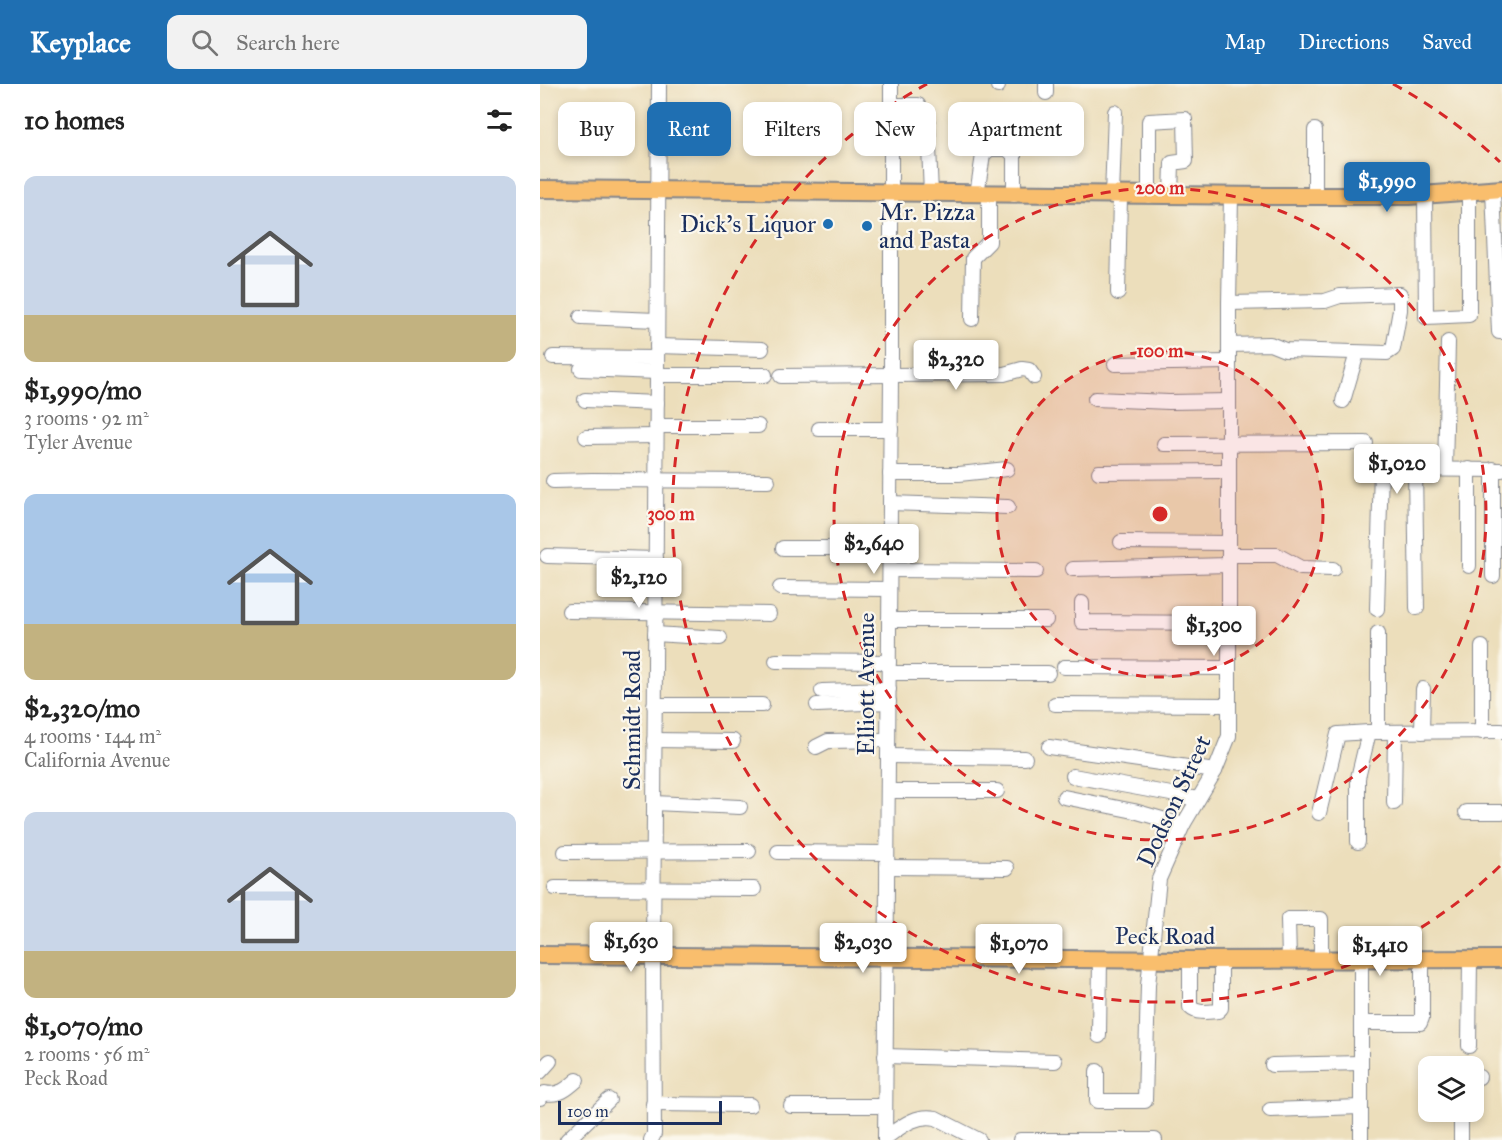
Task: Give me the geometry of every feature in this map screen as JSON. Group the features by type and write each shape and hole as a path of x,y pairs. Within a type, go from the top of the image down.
{"main road":[{"path":"540,189 1116,196 1316,196 1497,190"},
{"name":"Peck Road","path":"540,955 1152,960 1502,959"}],"street":[{"name":"Schmidt Road","path":"651,1140 654,1134 653,852 659,84"},
{"name":"Elliott Avenue","path":"891,84 891,102"},
{"path":"1115,112 1118,293"},
{"path":"1149,162 1186,161 1185,119 1149,121 1149,162 1149,196"},
{"path":"1316,130 1316,196"},
{"path":"972,319 973,258 989,242 983,194 983,155 990,149 1007,149 1014,155 1014,195"},
{"name":"Elliott Avenue","path":"885,1139 891,156"},
{"path":"929,156 931,194"},
{"path":"1171,196 1173,163"},
{"path":"1497,190 1500,332 1502,332"},
{"path":"1425,194 1426,317 1469,315 1468,192"},
{"name":"Dodson Street","path":"1097,1071 1097,1101 1145,1101 1148,985 1159,879 1183,825 1215,771 1229,736 1231,196"},
{"path":"1229,303 1325,302 1340,296 1400,294 1400,310 1393,349 1387,353 1285,350 1270,344 1229,345"},
{"path":"581,317 657,320"},
{"path":"1445,469 1448,342"},
{"path":"581,369 657,363 762,348"},
{"path":"1343,400 1356,353"},
{"path":"552,357 657,363 765,375"},
{"path":"1115,364 1229,362"},
{"path":"781,376 1004,374 1022,369 1029,370 1034,377"},
{"path":"1095,399 1169,402 1229,401"},
{"path":"585,400 657,403"},
{"path":"586,437 758,426"},
{"path":"819,429 891,429"},
{"path":"1164,444 1366,443"},
{"path":"1415,468 1416,608"},
{"path":"1377,609 1381,469 1497,470 1493,576"},
{"path":"1469,469 1469,566"},
{"path":"890,474 959,474 1006,470"},
{"path":"1099,472 1229,471"},
{"path":"553,481 768,481"},
{"path":"890,502 1008,507"},
{"path":"1121,542 1229,554 1277,555 1301,568 1333,569"},
{"path":"783,548 890,548"},
{"path":"1073,569 1229,554"},
{"path":"547,556 656,559"},
{"path":"890,570 1036,571"},
{"path":"780,588 890,589"},
{"path":"1083,603 1082,622 1229,623"},
{"path":"569,611 769,614"},
{"path":"889,620 1046,620"},
{"path":"1359,842 1358,778 1373,732 1378,633"},
{"path":"655,634 720,638"},
{"path":"1482,647 1482,732"},
{"path":"776,661 889,668 1048,673"},
{"path":"1064,668 1229,669"},
{"path":"1422,732 1423,688"},
{"path":"819,698 889,696"},
{"path":"1055,704 1229,705"},
{"path":"654,705 762,705"},
{"path":"1319,813 1338,734 1502,731"},
{"path":"1394,803 1395,732"},
{"path":"654,740 733,741"},
{"path":"816,747 828,741 888,740"},
{"path":"1048,747 1215,771"},
{"path":"888,756 1025,758"},
{"path":"1073,776 1198,799"},
{"path":"888,791 997,791"},
{"path":"1064,796 1134,811 1183,825"},
{"path":"654,803 740,807"},
{"path":"1466,812 1502,812"},
{"path":"565,852 749,851"},
{"path":"778,852 887,853"},
{"path":"887,867 1006,868"},
{"path":"555,888 754,890"},
{"path":"1289,960 1288,920 1321,919 1321,960"},
{"path":"1100,959 1100,1036"},
{"path":"1190,960 1190,1007 1199,1012 1218,1011 1221,1008 1221,960"},
{"path":"1361,960 1361,1140"},
{"path":"1361,1023 1420,1023 1422,1018 1422,960"},
{"path":"1469,1046 1470,960"},
{"path":"885,1056 1055,1061"},
{"path":"540,1072 550,1061"},
{"path":"1272,1065 1361,1063"},
{"path":"540,1098 545,1093 564,1091 577,1080"},
{"path":"567,1140 609,1100"},
{"path":"653,1104 750,1105"},
{"path":"791,1106 885,1106"},
{"path":"1270,1110 1361,1107"},
{"path":"885,1139 906,1123 919,1117 928,1117 980,1140"},
{"path":"1461,1122 1461,1140"},
{"path":"1020,1140 1155,1140"}],"place":[{"name":"Dick's Liquor","path":"828,224"},
{"name":"Mr. Pizza and Pasta","path":"867,226"}]}
